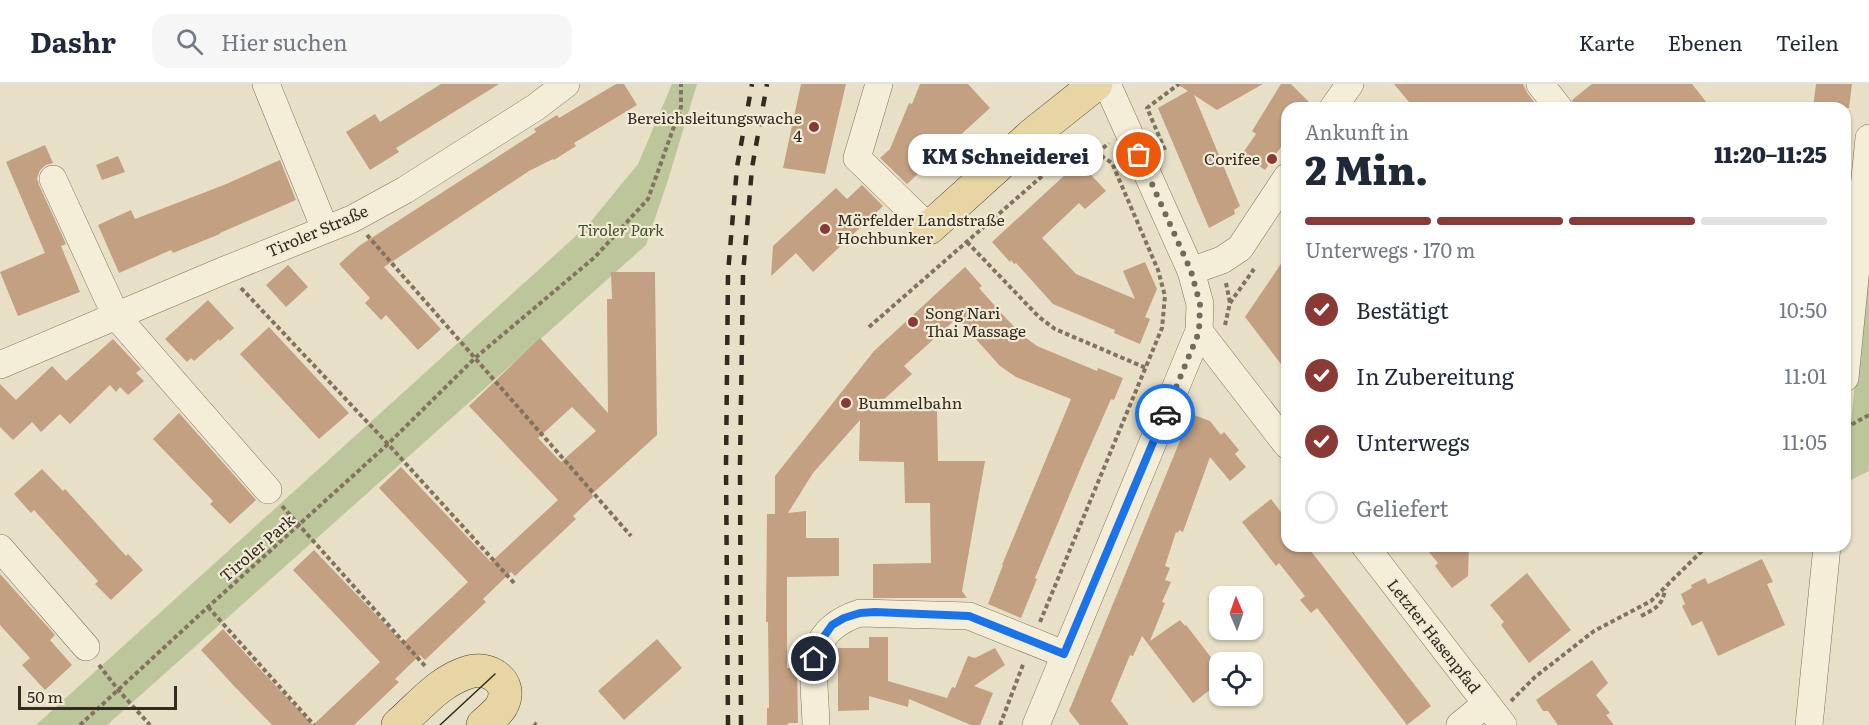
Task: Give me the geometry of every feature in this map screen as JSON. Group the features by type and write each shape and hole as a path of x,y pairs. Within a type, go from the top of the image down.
{"main road":[{"path":"929,228 1032,135 1096,84"},
{"path":"398,725 443,683 471,671 495,674 502,681 506,690 502,705 483,725"}],"street":[{"path":"266,84 326,229"},
{"name":"Tiroler Straße","path":"0,365 352,219 425,178 536,107 566,84"},
{"path":"879,84 857,158 929,228"},
{"path":"1036,725 1199,332 1200,304 1191,271 1107,84"},
{"path":"1540,84 1554,102"},
{"path":"1851,318 1869,138"},
{"path":"53,178 116,316 268,490"},
{"path":"1191,271 1239,258 1281,187"},
{"path":"1199,332 1281,437"},
{"path":"0,548 86,647"},
{"name":"Letzter Hasenpfad","path":"1370,552 1495,715"},
{"path":"1809,725 1826,552"},
{"path":"816,725 814,659 818,645 832,625 860,613 969,616 1064,654"},
{"path":"1460,725 1495,715"}],"path":[{"name":"Tiroler Park","path":"80,725 299,527 475,358 595,258 648,199 681,107 681,84"},
{"path":"1097,153 1147,108 1179,84"},
{"path":"1147,108 1169,159"},
{"path":"1057,115 1072,150"},
{"path":"870,327 1072,150 1097,153 1112,162 1158,270 1165,296 1162,328 1000,725"},
{"path":"352,219 631,536"},
{"path":"967,242 1039,317 1055,329 1146,368"},
{"path":"1230,303 1239,258"},
{"path":"1217,355 1239,258"},
{"path":"225,270 515,584"},
{"path":"1851,425 1869,415"},
{"path":"268,490 425,667"},
{"path":"1495,715 1535,677 1594,631 1651,601 1701,552"},
{"path":"1641,616 1658,607 1664,599 1665,588"},
{"path":"208,607 314,725"},
{"path":"86,647 118,691 150,725"}],"green space":[{"name":"Tiroler Park","path":"672,84 697,84 646,245 107,725 36,725 588,225 638,164"},
{"path":"1869,241 1869,471 1851,480 1851,422"}],"building":[{"path":"441,84 499,84 396,148 399,152 370,170 346,132 375,114 380,122"},
{"path":"616,84 624,84 637,105 574,143 576,146 554,160 529,171 384,267 441,329 418,350 386,315 381,320 365,303 370,298 339,264 359,246 536,132 534,129 557,115 559,118"},
{"name":"Bereichsleitungswache 4","path":"801,84 846,84 825,174 783,168"},
{"path":"920,84 968,84 990,108 907,184 880,158 890,149 909,103 912,104"},
{"path":"1177,84 1263,84 1217,110 1194,95 1240,206 1234,210 1235,214 1209,228 1158,108 1188,91"},
{"path":"1281,84 1291,84 1309,102 1281,102 1281,147 1265,170 1242,154 1256,134 1252,131"},
{"path":"1394,84 1523,84 1534,102 1409,102"},
{"path":"1592,84 1692,84 1706,102 1572,102 1572,100"},
{"path":"1816,84 1852,84 1850,102 1814,102"},
{"path":"45,145 53,163 40,170 37,178 66,244 61,246 80,292 18,316 0,272 45,253 6,162"},
{"path":"118,156 125,172 102,180 96,165"},
{"path":"280,160 296,200 220,234 173,253 171,250 119,273 98,225 131,210 135,219 224,185"},
{"path":"1079,162 1106,191 1085,209 1079,203 1042,238 1076,274 1135,299 1123,271 1145,262 1157,289 1145,317 1150,319 1140,344 1114,333 1115,330 1053,304 1016,263 1014,264 1011,260 1010,262 992,242"},
{"name":"Mörfelder Landstraße Hochbunker","path":"862,185 883,206 881,208 813,272 796,253 771,276 773,246 836,188 847,199"},
{"path":"1281,264 1281,364 1245,317"},
{"path":"288,265 308,287 286,307 266,285"},
{"path":"965,267 982,286 979,288 1003,315 1022,335 1037,346 1097,371 1098,368 1123,378 1114,400 1111,399 1082,465 1035,578 1037,579 1021,618 988,604 1071,399 1016,377 1000,366 957,318 904,366 912,374 871,411 937,410 938,461 985,461 962,591 967,598 873,598 873,564 931,563 930,503 905,503 904,462 859,461 860,420 813,473 788,513 806,511 806,538 839,538 839,576 787,577 787,668 797,668 798,723 767,725 767,708 769,708 768,622 766,622 767,514 775,514 775,476 874,351"},
{"path":"611,272 655,272 657,435 592,494 593,497 573,516 576,519 515,576 511,572 483,599 486,602 425,660 420,655 395,679 399,682 354,725 313,725 380,662 293,570 314,550 403,643 468,582 379,488 401,467 491,562 558,500 469,406 540,338 608,413 607,299 612,299","holes":["572,407 596,431 561,462 538,438"]},
{"path":"208,300 234,328 194,361 191,358 187,362 165,339"},
{"path":"269,327 349,413 319,439 240,354"},
{"path":"113,339 141,369 136,373 144,381 128,395 120,387 116,392 110,385 70,424 60,414 41,432 32,422 13,440 0,427 0,384 16,400 52,366 66,381"},
{"path":"179,413 256,500 230,524 210,504 213,501 153,439"},
{"path":"1191,414 1210,421 1221,435 1224,432 1239,450 1235,454 1246,467 1230,481 1210,457 1183,532 1179,530 1178,533 1176,532 1165,566 1170,568 1165,580 1171,582 1150,641 1180,620 1186,625 1209,655 1209,691 1193,703 1142,636 1133,656 1130,655 1111,701 1129,725 1080,725 1069,711"},
{"path":"42,469 63,491 65,489 126,556 128,554 143,570 111,600 95,584 98,581 34,510 31,513 14,494"},
{"path":"1271,499 1281,512 1281,552 1312,552 1431,706 1407,725 1317,608 1311,613 1300,600 1305,596 1279,563 1276,566 1242,522"},
{"path":"1429,552 1469,552 1468,576 1452,588 1435,566 1438,563"},
{"path":"1762,559 1773,582 1767,584 1785,625 1718,656 1702,621 1692,626 1682,606 1685,604 1681,594 1692,588 1691,585 1705,578 1708,584"},
{"path":"1527,573 1571,630 1529,663 1501,625 1504,622 1490,605"},
{"path":"0,574 55,635 50,640 72,665 45,690 22,665 30,658 0,625"},
{"path":"223,629 313,725 272,725 235,687 201,650"},
{"path":"869,637 888,637 888,681 947,698 952,687 955,688 968,656 975,658 995,648 1005,665 974,686 993,693 980,725 971,725 909,699 908,707 869,696 869,710 838,711 838,648 869,648"},
{"path":"657,639 682,668 624,720 598,691"},
{"path":"1592,660 1608,683 1596,695 1610,713 1606,715 1614,725 1558,725 1548,711 1543,711 1536,700"}],"tram line":[{"path":"440,725 495,674"}],"railway":[{"path":"728,725 726,467 728,273 737,167 752,84"},
{"path":"741,725 740,464 743,274 752,168 767,84"}],"way so far":[{"path":"1139,155 1191,271 1200,304 1199,332 1165,414"}],"place":[{"name":"Bereichsleitungswache 4","path":"814,127"},
{"name":"KM Schneiderei","path":"1139,155"},
{"name":"Corifee","path":"1272,159"},
{"name":"Mörfelder Landstraße Hochbunker","path":"825,229"},
{"name":"Song Nari Thai Massage","path":"913,322"},
{"name":"Bummelbahn","path":"846,403"}],"route":[{"path":"814,659 818,645 832,625 860,613 875,612 969,616 1064,654 1165,414"}]}
